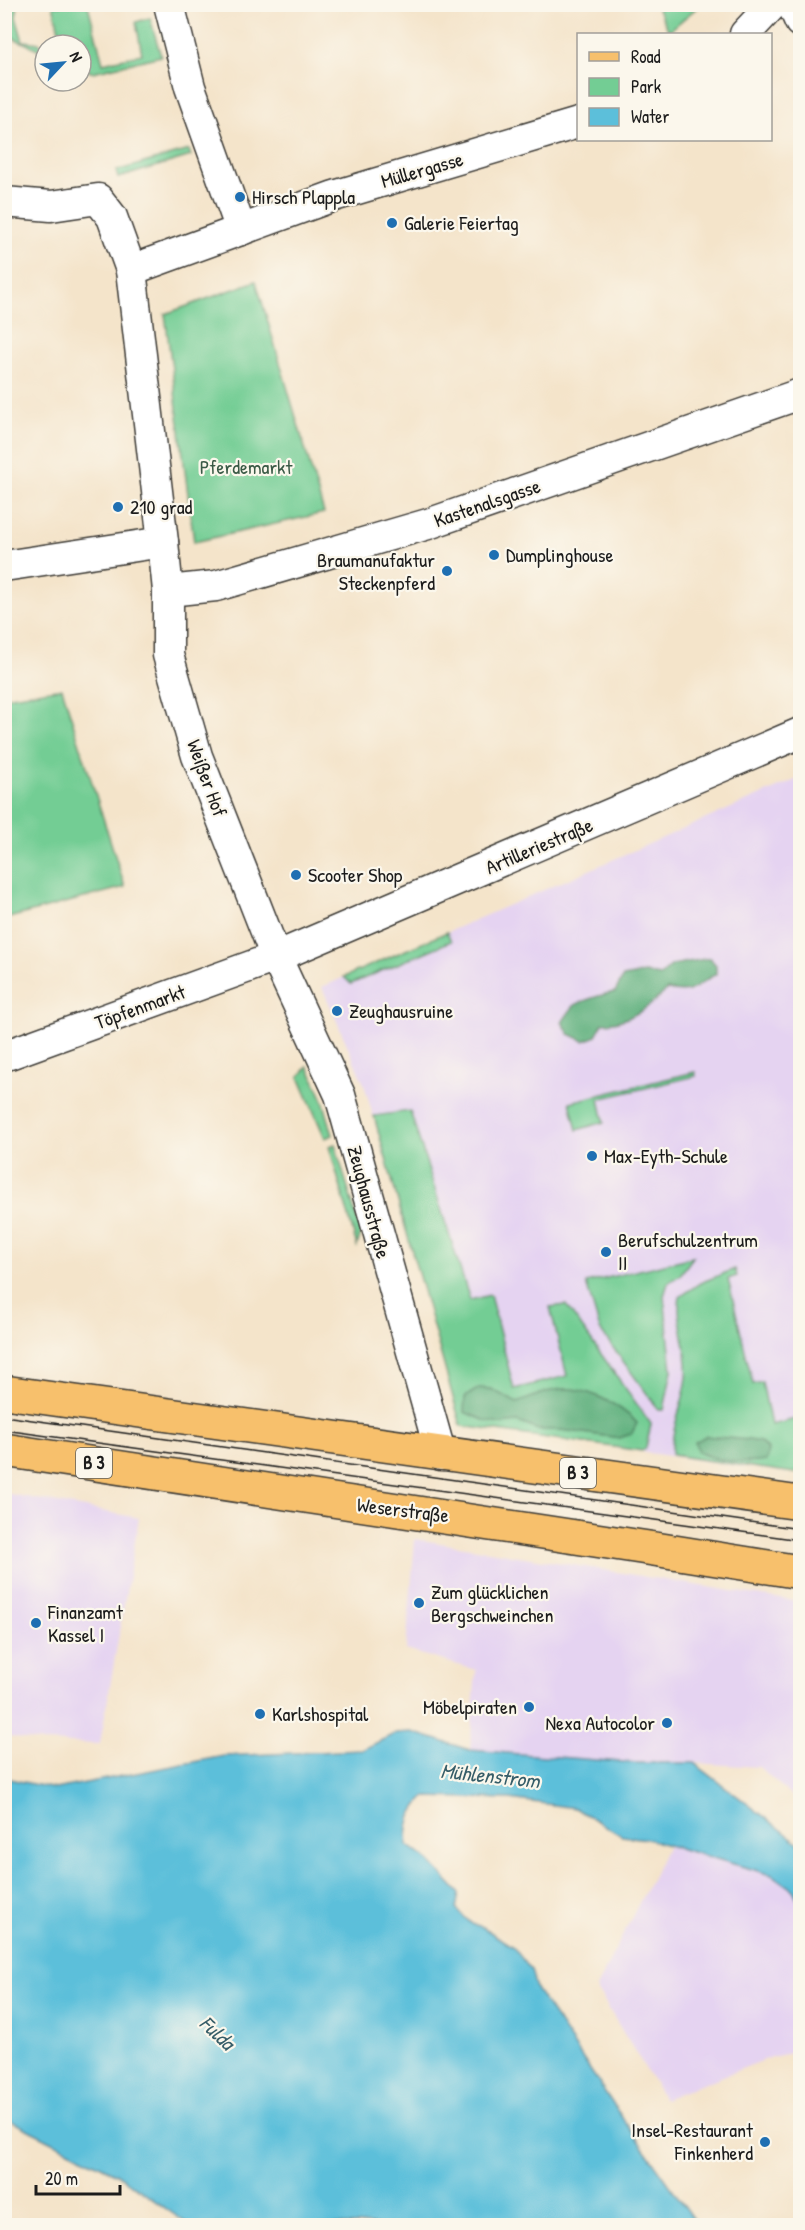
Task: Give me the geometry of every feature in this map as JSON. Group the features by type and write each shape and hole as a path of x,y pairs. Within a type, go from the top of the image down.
{"main road":[{"name":"B 3","path":"4,1392 441,1455 801,1503"},
{"name":"Weserstraße","path":"4,1450 329,1500 443,1514 801,1572"}],"street":[{"path":"169,4 190,87 241,230"},
{"path":"746,33 773,4"},
{"path":"792,4 801,22"},
{"name":"Müllergasse","path":"131,270 334,196 577,124"},
{"path":"5,204 51,206 98,199 112,217 131,270 168,591"},
{"name":"Kastenalsgasse","path":"168,591 216,586 428,524 801,394"},
{"path":"4,566 163,542"},
{"name":"Weißer Hof","path":"168,591 168,655 197,756 276,957"},
{"name":"Artilleriestraße","path":"276,957 801,733"},
{"name":"Töpfenmarkt","path":"4,1056 276,957"},
{"name":"Zeughausstraße","path":"276,957 340,1095 441,1455"}],"shaded area":[{"name":"Berufschulzentrum II","path":"800,778 800,1441 788,1473 461,1426 364,1084 322,987"},
{"path":"4,1493 139,1518 100,1744 42,1742 5,1736"},
{"path":"415,1539 800,1602 800,1803 759,1767 694,1763 634,1763 470,1750 476,1670 406,1650"},
{"path":"668,1846 772,1875 793,1890 800,1904 800,2051 772,2057 664,2099 596,1988"}],"green space":[{"path":"4,5 18,5 16,17 23,41 33,42 33,47 5,37"},
{"path":"53,5 88,5 103,63 142,54 136,22 150,18 161,56 93,72 93,33 60,33"},
{"path":"656,5 700,5 669,31"},
{"path":"189,150 191,156 118,178 116,171"},
{"name":"Pferdemarkt","path":"256,281 324,513 194,542 165,314"},
{"path":"62,688 125,887 5,919 5,697"},
{"path":"447,932 451,941 351,984 344,977"},
{"path":"710,958 716,965 716,974 694,989 683,992 667,990 646,1008 629,1017 603,1023 595,1037 584,1041 569,1034 562,1022 577,1004 615,992 623,977 644,973 660,976 672,965"},
{"path":"308,1066 323,1100 333,1135 325,1138 299,1077"},
{"path":"695,1072 696,1076 599,1099 604,1122 577,1130 570,1102"},
{"path":"410,1111 470,1300 490,1295 514,1389 567,1376 550,1307 566,1305 651,1424 646,1448 642,1451 461,1426 374,1116"},
{"path":"335,1144 361,1233 357,1246 329,1146"},
{"path":"693,1257 680,1275 668,1283 664,1296 672,1370 664,1410 659,1410 600,1330 586,1283"},
{"path":"735,1269 737,1276 728,1279 753,1384 762,1382 771,1425 800,1418 800,1474 672,1455 673,1435 687,1377 679,1315 680,1297 700,1283"},
{"path":"479,1388 491,1389 517,1403 556,1390 581,1391 613,1404 637,1423 632,1433 620,1438 561,1430 538,1430 518,1422 499,1424 464,1412 465,1397"},
{"path":"706,1436 760,1442 768,1450 766,1461 749,1463 731,1461 698,1452 695,1442"}],"water":[{"path":"412,1732 470,1750 634,1763 694,1763 800,1844 800,1904 793,1890 772,1875 647,1839 622,1836 575,1808 510,1799 425,1797 416,1808 408,1825 408,1845 429,1861 459,1893 456,1909 473,1925 481,1926 513,1947 531,1970 536,1989 623,2119 698,2225 189,2225 117,2174 5,2118 5,1778 55,1789 224,1756 362,1750 396,1733"}],"tram line":[{"path":"4,1416 800,1529"},
{"path":"4,1430 800,1540"}],"place":[{"name":"Hirsch Plappla","path":"240,197"},
{"name":"Galerie Feiertag","path":"392,223"},
{"name":"210 grad","path":"118,507"},
{"name":"Dumplinghouse","path":"494,555"},
{"name":"Braumanufaktur Steckenpferd","path":"447,571"},
{"name":"Scooter Shop","path":"296,875"},
{"name":"Zeughausruine","path":"337,1011"},
{"name":"Max-Eyth-Schule","path":"592,1156"},
{"name":"Berufschulzentrum II","path":"606,1252"},
{"name":"Zum glücklichen Bergschweinchen","path":"419,1603"},
{"name":"Finanzamt Kassel I","path":"36,1623"},
{"name":"Möbelpiraten","path":"529,1707"},
{"name":"Karlshospital","path":"260,1714"},
{"name":"Nexa Autocolor","path":"667,1723"},
{"name":"Insel-Restaurant Finkenherd","path":"765,2142"}],"water label":[{"name":"Mühlenstrom","path":"490,1776"},
{"name":"Fulda","path":"217,2033"}]}
